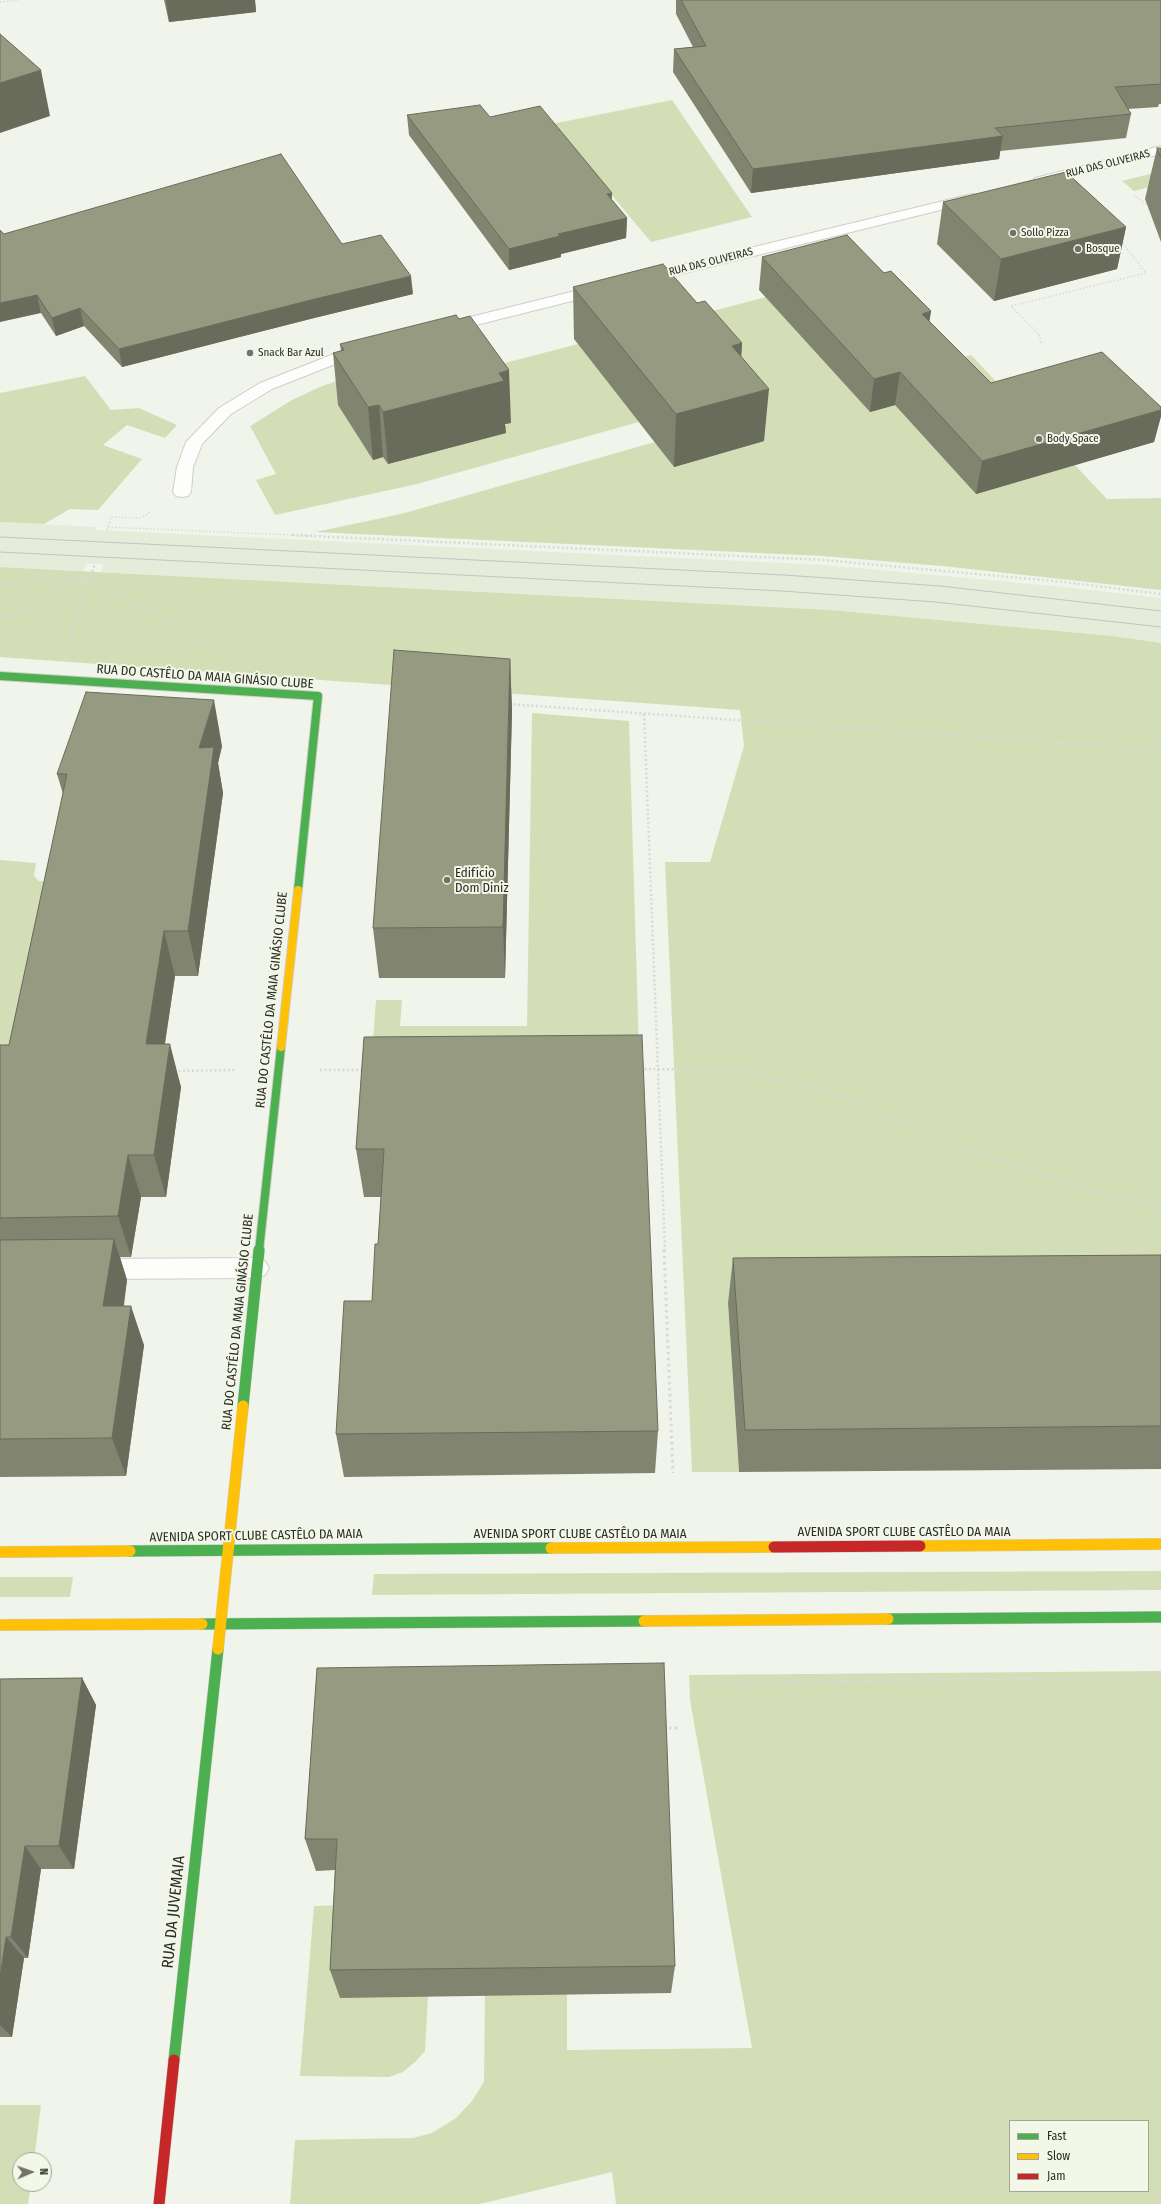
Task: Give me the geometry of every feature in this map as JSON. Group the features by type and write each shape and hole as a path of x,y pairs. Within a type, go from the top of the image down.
{"street":[{"name":"RUA DAS OLIVEIRAS","path":"1023,185 1161,150"},
{"name":"RUA DAS OLIVEIRAS","path":"432,331 985,194"},
{"path":"182,492 185,467 194,442 224,411 266,386 356,350 379,344"},
{"name":"RUA DO CASTÊLO DA MAIA GINÁSIO CLUBE","path":"0,676 318,696 220,1623"},
{"path":"74,1269 257,1268"},
{"name":"AVENIDA SPORT CLUBE CASTÊLO DA MAIA","path":"0,1552 1161,1544"},
{"path":"0,1625 1161,1617"},
{"name":"RUA DA JUVEMAIA","path":"158,2204 220,1623"}],"path":[{"path":"0,2 20,0"},
{"path":"1134,195 1148,207 1155,204"},
{"path":"1041,343 1039,335 1011,306 1146,273 1117,236"},
{"path":"107,530 111,517 141,518"},
{"path":"108,527 823,560 1041,580 1161,594"},
{"path":"67,645 95,564"},
{"path":"0,619 43,600 60,589 90,578"},
{"path":"0,583 90,578 217,651"},
{"path":"502,703 1161,750"},
{"path":"644,714 673,1473"},
{"path":"634,1069 741,1070 830,1092 981,1155 1076,1187 1161,1205"},
{"path":"169,1071 241,1070"},
{"path":"315,1070 372,1070"},
{"path":"690,1688 703,1684 1161,1676"},
{"path":"661,1728 679,1728"}],"shaded area":[{"path":"0,522 96,527 96,530 824,565 1064,587 1161,598 1161,643 1113,636 831,610 101,572 103,564 86,563 83,571 0,567"}],"green space":[{"path":"672,100 752,217 651,242 552,124"},
{"path":"1161,171 1161,184 1134,191 1122,181"},
{"path":"766,297 870,412 937,366 971,355 1107,499 1161,498 1161,590 942,566 822,556 315,532 401,514 655,442 674,467 667,323"},
{"path":"578,344 639,422 417,484 275,515 256,480 276,474 250,426 292,400 320,387 347,377 388,464 505,433 501,426 511,423 474,371"},
{"path":"85,376 111,410 139,408 177,425 165,438 127,425 103,445 142,459 98,510 70,509 44,524 0,522 0,393"},
{"path":"0,567 831,610 1113,636 1161,643 1161,1300 728,1304 739,1472 692,1472 665,862 710,862 744,746 740,710 0,657"},
{"path":"532,713 629,721 639,1051 372,1053 376,1000 402,1000 400,1026 527,1026"},
{"path":"0,860 36,863 34,876 39,881 50,882 18,1056 0,1056"},
{"path":"1161,1571 1161,1590 372,1595 374,1574"},
{"path":"0,1577 73,1577 70,1597 0,1597"},
{"path":"1161,1671 1161,2204 616,2204 612,2172 480,2204 290,2204 295,2140 413,2138 432,2133 456,2118 472,2101 484,2082 485,1995 567,1994 567,2050 752,2048 690,1700 689,1675"},
{"path":"345,1905 428,1996 425,2051 403,2072 389,2077 300,2076 314,1906"},
{"path":"0,2105 41,2105 35,2152 12,2152 12,2192 30,2192 28,2204 0,2204"}],"building":[{"path":"681,0 1161,0 1161,84 1115,87 1131,114 995,128 1003,136 753,169 674,49 706,46"},
{"path":"0,34 41,70 0,83"},
{"path":"480,105 490,117 540,106 612,193 607,194 627,218 558,234 560,236 509,249 407,115"},
{"path":"1157,148 1161,148 1161,158"},
{"path":"281,154 342,244 381,235 411,276 119,349 80,308 52,318 37,295 0,303 0,230 4,234"},
{"path":"1066,172 1126,227 1001,259 943,202"},
{"path":"847,235 884,273 891,271 931,311 922,314 991,383 1102,352 1161,407 1161,410 982,461 900,372 874,379 762,257"},
{"path":"663,264 697,303 705,301 742,343 732,346 769,389 676,414 573,287"},
{"path":"456,315 459,319 470,316 509,370 499,373 504,381 383,412 379,405 368,407 333,353 344,350 340,344"},
{"name":"Edifício Dom Diniz","path":"394,650 510,659 503,927 373,928"},
{"path":"86,692 214,700 199,748 214,747 188,931 164,931 146,1044 170,1044 154,1155 128,1155 118,1216 0,1218 0,1045 9,1045 67,774 57,774"},
{"path":"642,1035 658,1431 336,1434 344,1301 372,1301 375,1244 378,1244 384,1149 356,1149 364,1037"},
{"path":"114,1239 103,1306 131,1306 112,1438 0,1439 0,1240"},
{"path":"1161,1255 1161,1426 745,1430 733,1258"},
{"path":"664,1663 675,1966 330,1970 337,1839 305,1839 317,1668"},
{"path":"82,1678 59,1846 25,1846 11,1937 6,1937 0,1978 0,1679"}],"tram line":[{"path":"0,537 784,575 940,586 1161,611"},
{"path":"0,552 782,591 935,602 1161,627"}],"traffic: fast":[{"path":"0,676 318,696 298,890"},
{"path":"243,1406 281,1047"},
{"path":"130,1551 551,1548"},
{"path":"888,1619 1161,1617"},
{"path":"202,1624 644,1621"},
{"path":"174,2060 218,1649"}],"traffic: slow":[{"path":"281,1047 298,890"},
{"path":"218,1649 243,1406"},
{"path":"920,1546 1161,1544"},
{"path":"551,1548 774,1547"},
{"path":"0,1552 130,1551"},
{"path":"644,1621 888,1619"},
{"path":"0,1625 202,1624"}],"traffic: jam":[{"path":"774,1547 920,1546"},
{"path":"159,2204 174,2060"}],"place":[{"name":"Sollo Pizza","path":"1013,233"},
{"name":"Bosque","path":"1078,249"},
{"name":"Snack Bar Azul","path":"250,353"},
{"name":"Body Space","path":"1039,439"},
{"name":"Edifício Dom Diniz","path":"447,880"}]}
